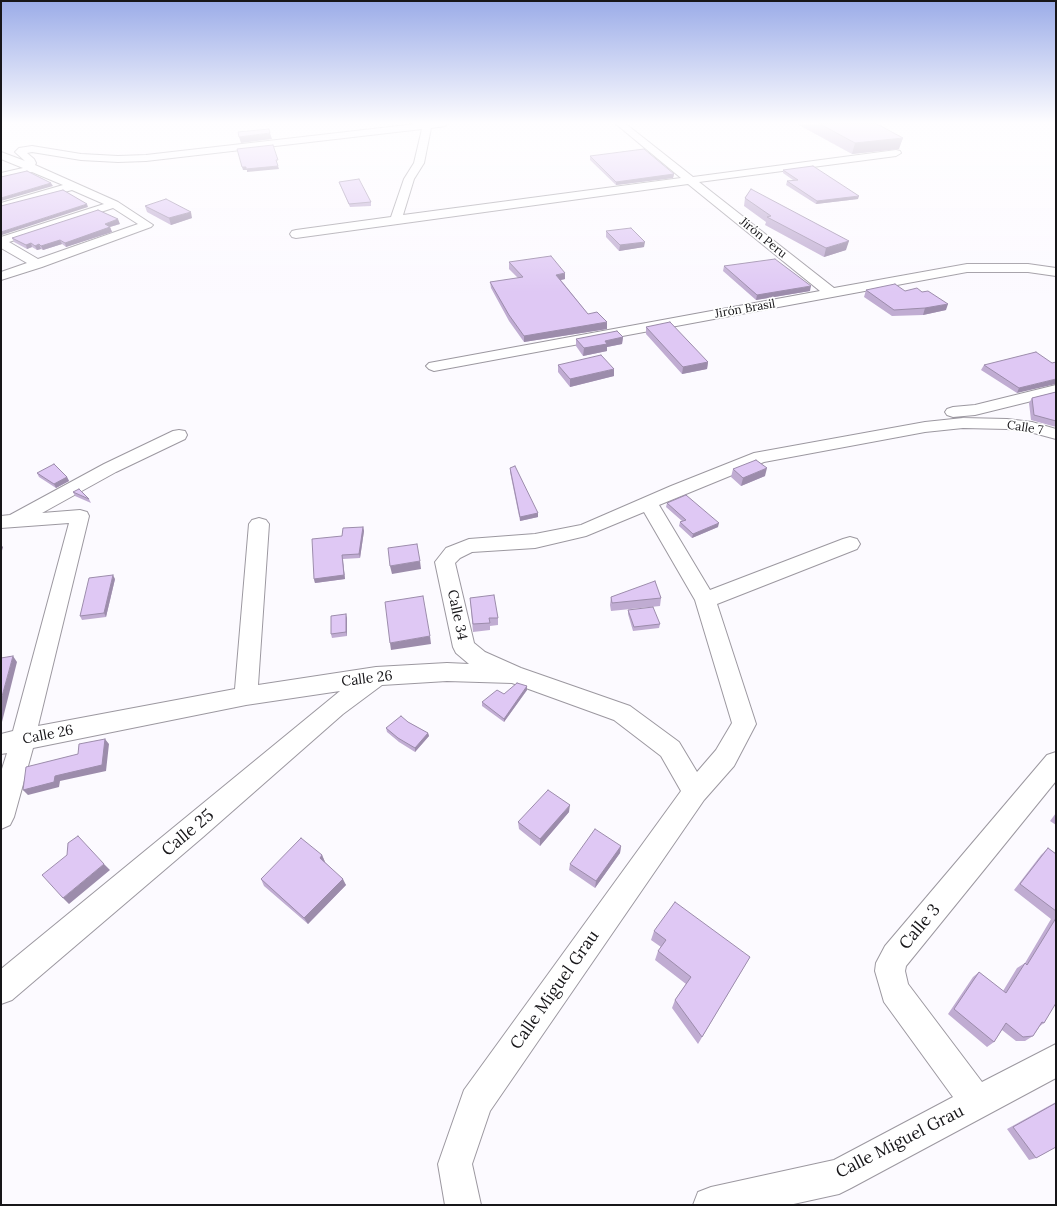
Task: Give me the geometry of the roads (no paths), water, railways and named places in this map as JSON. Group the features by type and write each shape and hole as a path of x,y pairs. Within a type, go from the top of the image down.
{"street":[{"path":"1,276 147,225 114,204 60,180"},
{"path":"396,220 409,180"},
{"path":"296,234 688,180"},
{"name":"Jirón Peru","path":"690,180 831,293"},
{"path":"1,206 73,186"},
{"path":"1,242 114,204"},
{"path":"1,242 38,264"},
{"name":"Jirón Brasil","path":"434,366 967,268 993,267 1056,272"},
{"path":"922,413 975,410 1056,390"},
{"path":"975,410 994,424"},
{"name":"Calle 7","path":"453,553 469,546 536,541 586,530 677,490 760,457 925,427 963,423 1032,427 1056,434"},
{"path":"7,521 110,468 179,435"},
{"name":"Calle Miguel Grau","path":"463,1205 455,1164 476,1102 695,792 725,758 744,724 705,600 648,503"},
{"path":"1,817 23,739 80,516 7,521"},
{"path":"246,696 259,524"},
{"path":"705,600 850,544"},
{"name":"Calle 34","path":"453,553 445,562 464,647 477,658 513,674"},
{"name":"Calle 26","path":"1,744 246,696 376,676 447,672 513,674 622,713 670,749 695,792"},
{"name":"Calle 25","path":"1,989 194,828 335,707 376,676"},
{"name":"Calle 3","path":"977,1102 895,991 890,971 895,956 1056,763"},
{"name":"Calle Miguel Grau","path":"711,1205 839,1176 1056,1060"}]}
